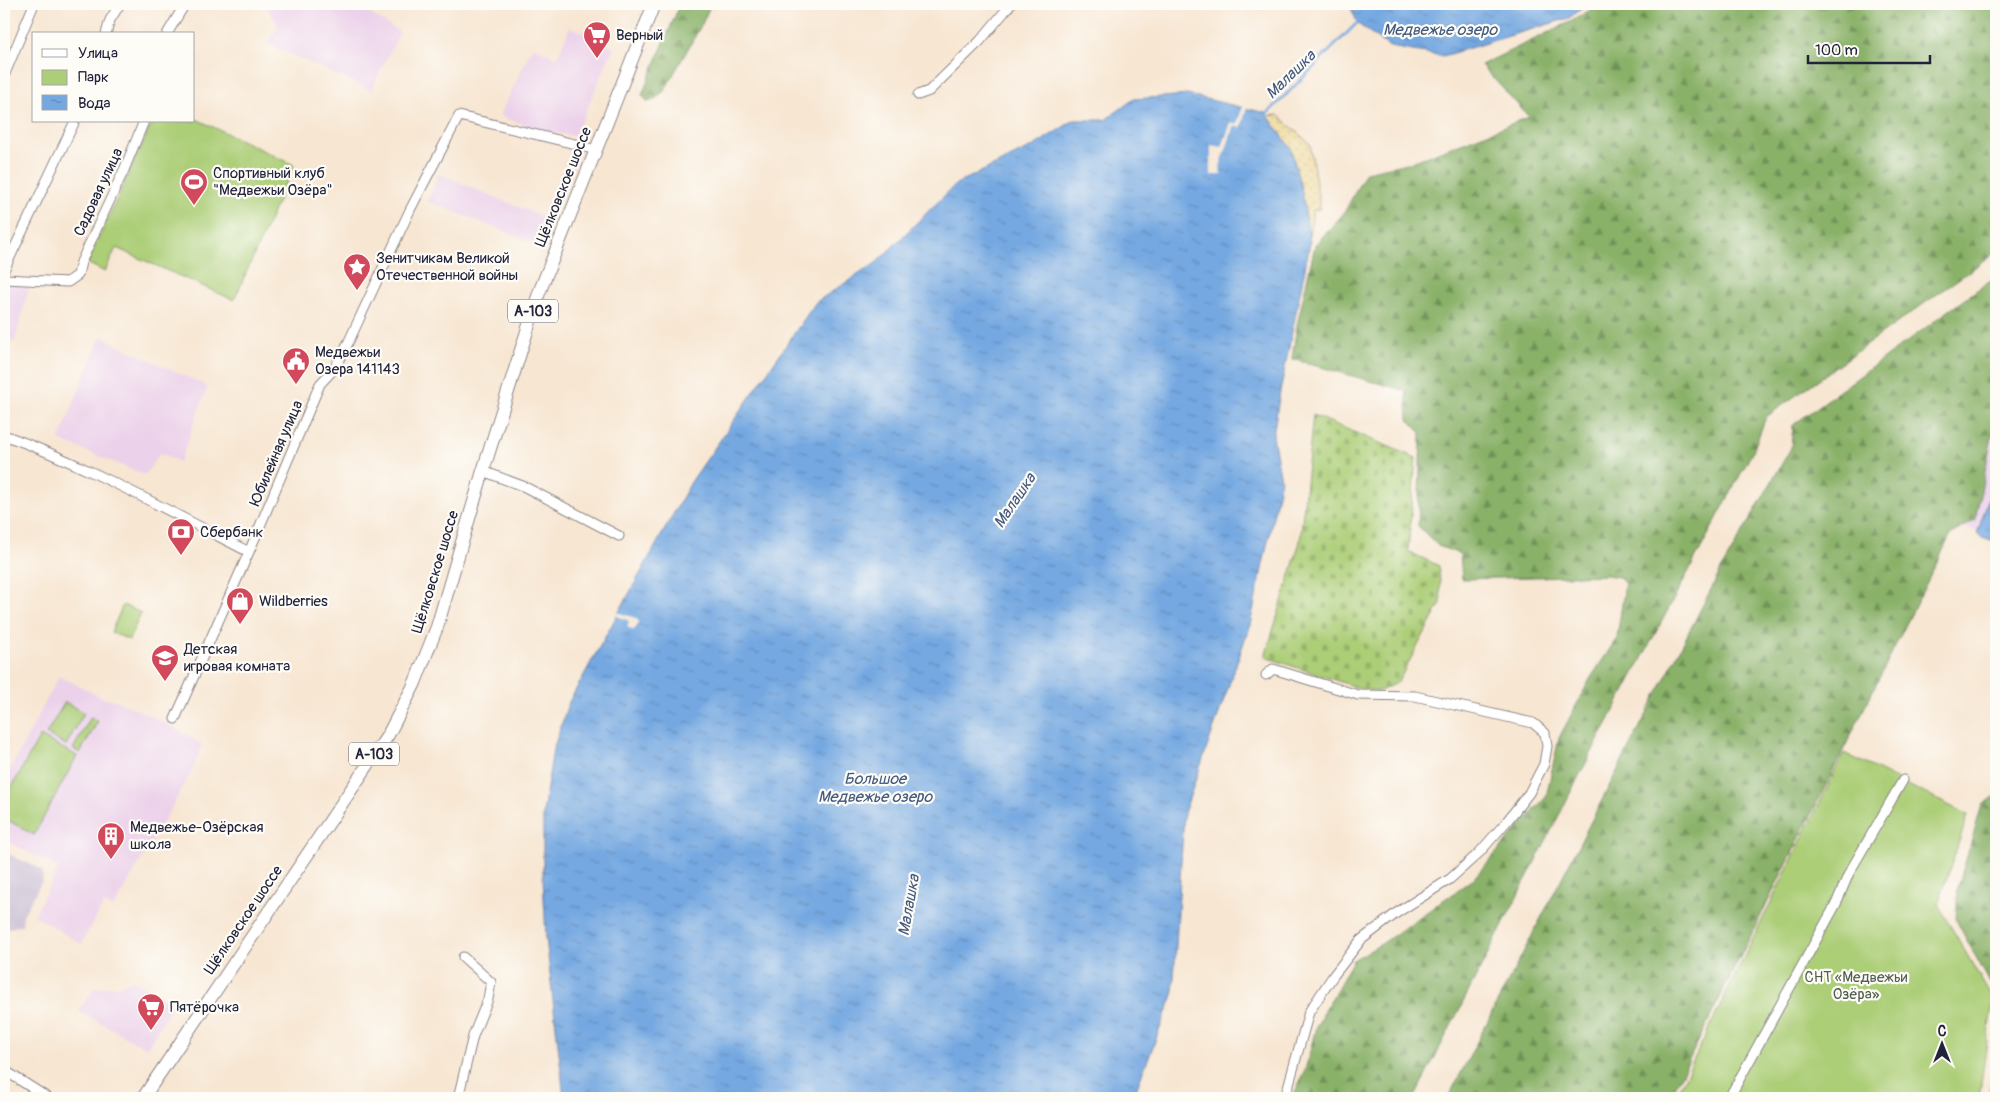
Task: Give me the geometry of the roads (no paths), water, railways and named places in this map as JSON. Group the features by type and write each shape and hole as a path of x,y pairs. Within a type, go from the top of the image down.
{"main road":[{"name":"Щёлковское шоссе","path":"144,1098 388,735 414,685 437,627 483,471 539,293 654,4"}],"street":[{"path":"4,76 34,4"},
{"path":"107,32 110,20 120,4"},
{"path":"168,32 185,4"},
{"path":"918,95 930,91 980,41 1011,4"},
{"name":"Юбилейная улица","path":"175,719 249,552 320,384 334,370 410,210 459,116 595,150"},
{"path":"4,270 75,122"},
{"name":"Садовая улица","path":"4,279 68,282 78,275 144,122"},
{"path":"4,434 130,490 249,552"},
{"path":"483,471 525,487 620,536"},
{"path":"1266,675 1273,669 1358,695 1415,696 1533,723 1545,733 1548,746 1544,764 1528,793 1507,822 1480,852 1450,880 1398,912 1361,940 1333,976 1309,1012 1285,1098"},
{"path":"1729,1098 1836,904 1850,873 1903,780"},
{"path":"458,1098 473,1036 488,999 491,982 463,957"},
{"path":"4,1070 48,1098"}],"water":[{"name":"Медвежье озеро","path":"1349,4 1588,4 1569,18 1443,56 1390,47 1358,24"},
{"name":"Большое Медвежье озеро","path":"1189,95 1266,113 1291,148 1302,192 1310,243 1273,436 1281,480 1250,625 1184,813 1173,995 1133,1098 564,1098 546,938 543,878 543,812 553,750 569,702 691,482 816,302 876,263 956,184 1034,146 1074,120 1105,120 1134,99"},
{"path":"1996,475 1996,543 1977,534"}],"waterway":[{"name":"Малашка","path":"1266,115 1358,22"}],"place":[{"name":"Верный","path":"597,59"},
{"name":"Спортивный клуб \"Медвежьи Озёра\"","path":"194,206"},
{"name":"Зенитчикам Великой Отечественной войны","path":"357,291"},
{"name":"Медвежьи Озера 141143","path":"296,385"},
{"name":"Сбербанк","path":"181,556"},
{"name":"Wildberries","path":"240,625"},
{"name":"Детская игровая комната","path":"165,682"},
{"name":"Медвежье-Озёрская школа","path":"111,860"},
{"name":"Пятёрочка","path":"151,1031"}],"park label":[{"name":"СНТ «Медвежьи Озёра»","path":"1856,986"}]}
